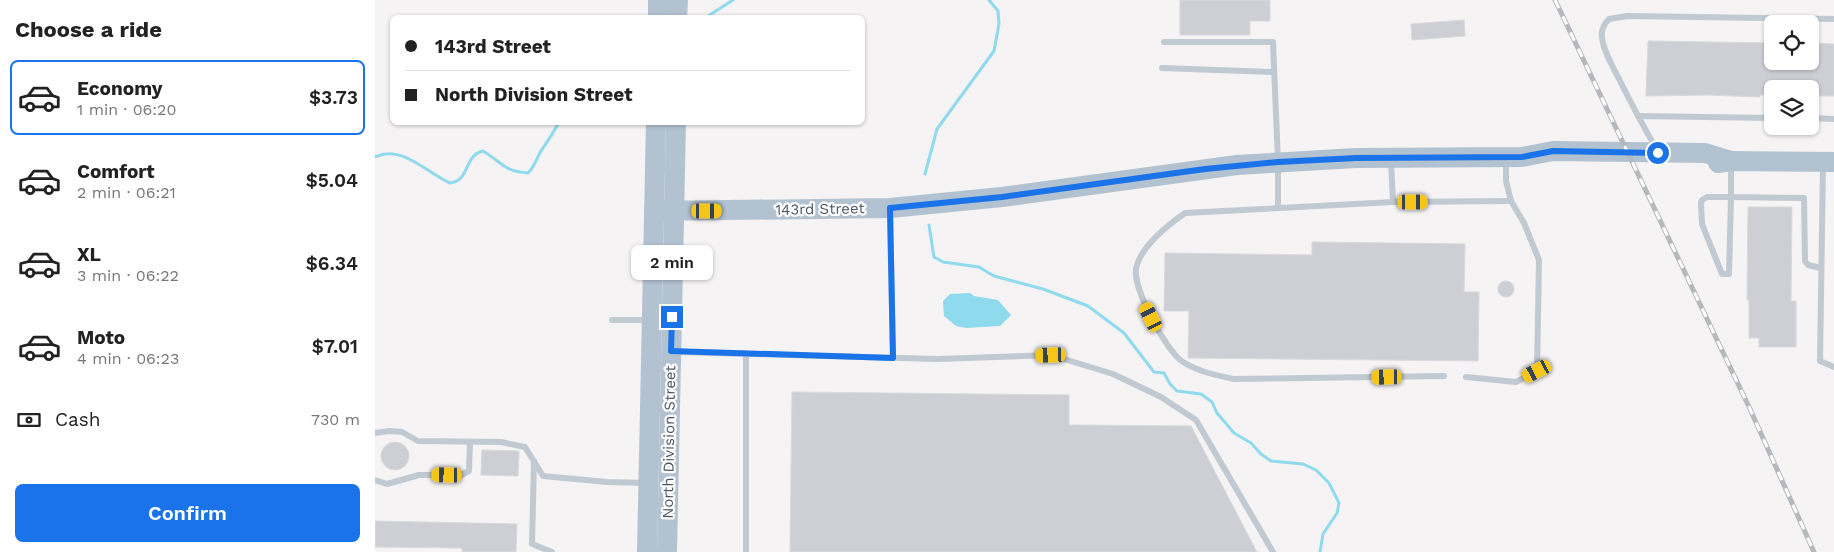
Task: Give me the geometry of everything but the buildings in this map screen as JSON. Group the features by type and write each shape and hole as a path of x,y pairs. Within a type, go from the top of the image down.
{"main road":[{"path":"658,0 658,15"},
{"path":"677,15 678,0"},
{"name":"North Division Street","path":"647,552 656,125"},
{"name":"North Division Street","path":"667,552 676,125"},
{"name":"143rd Street","path":"654,211 890,208 1002,197 1205,169 1278,162 1391,157 1514,157 1553,151 1705,153 1731,161"},
{"name":"143rd Street","path":"1514,157 1555,165 1705,166 1731,161 1828,162"}],"lane":[{"path":"1658,153 1611,62 1601,35 1609,19 1627,16 1834,19"},
{"path":"1165,42 1273,42 1278,208"},
{"path":"1162,68 1274,72"},
{"path":"1638,116 1764,118"},
{"path":"1819,118 1834,119"},
{"path":"1391,157 1393,202"},
{"path":"1466,377 1515,382 1537,371 1539,260 1524,223 1511,201 1507,181 1514,157"},
{"path":"1731,161 1731,197 1729,274 1722,274 1702,224 1701,203 1707,197 1731,197 1804,198 1805,261 1808,265 1821,268"},
{"path":"1828,162 1821,268 1820,361 1834,367"},
{"path":"1444,376 1234,379 1207,373 1182,362 1159,334 1136,282 1136,268 1142,253 1167,226 1185,213 1393,202 1511,201"},
{"path":"890,208 893,358"},
{"path":"612,320 652,320"},
{"path":"671,351 938,359 1051,355 1113,374 1161,398 1196,420 1273,552"},
{"path":"746,354 746,552"},
{"path":"375,432 402,432 418,441 501,442 525,447 543,476 649,484"},
{"path":"375,480 387,484 419,475 461,475 469,471 470,442"},
{"path":"534,461 532,544 552,552"}],"water":[{"path":"970,293 974,296 998,300 1011,315 1000,326 966,328 956,326 944,316 943,301 950,294"}],"waterway":[{"path":"710,15 733,0"},
{"path":"925,174 937,129 994,51 999,24 998,11 989,0"},
{"path":"375,157 385,154 405,157 450,183 457,181 472,158 483,151 508,168 528,173 557,125"},
{"path":"929,225 934,257 943,262 979,267 994,276 1043,289 1088,306 1124,333 1154,372 1164,373 1170,384 1177,391 1201,394 1212,402 1217,413 1234,433 1251,443 1261,454 1271,461 1303,464 1316,470 1329,483 1339,503 1337,513 1323,534 1320,552"}],"railway":[{"path":"1555,0 1750,409 1814,552"}],"route":[{"path":"672,317 671,351 893,358 890,208 1002,197 1205,169 1278,162 1437,156 1522,157 1553,151 1658,153"}]}
